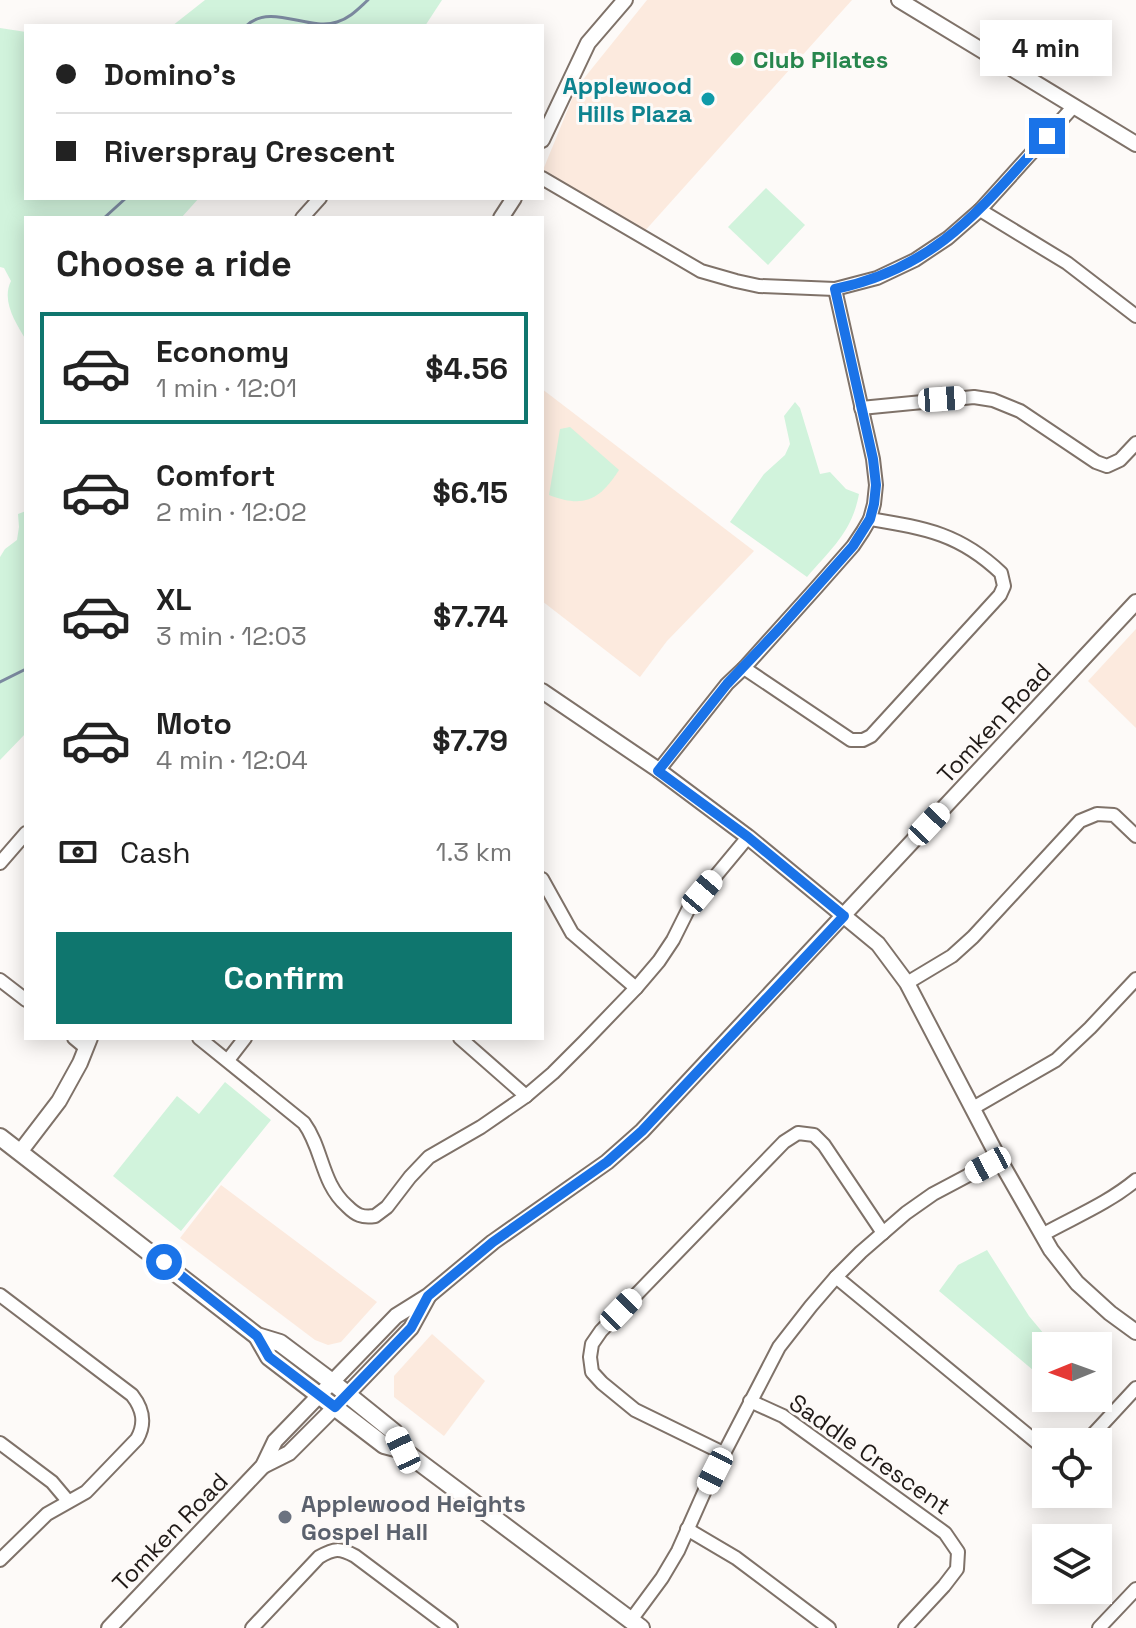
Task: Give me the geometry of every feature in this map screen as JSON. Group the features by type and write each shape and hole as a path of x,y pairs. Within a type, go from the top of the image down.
{"main road":[{"path":"0,1137 257,1336 280,1343 332,1382 394,1432 403,1450"},
{"path":"257,1336 269,1357 384,1445 403,1450 636,1624"}],"street":[{"path":"544,136 588,43 625,0"},
{"path":"899,0 1136,144"},
{"path":"544,179 701,271 759,286 835,289 877,278 915,260 948,238 980,210 1074,106"},
{"path":"304,216 318,200"},
{"path":"980,210 1067,263 1136,316"},
{"path":"658,771 727,684 853,546 870,519 876,475 835,289"},
{"path":"861,408 964,398 993,400 1020,411 1096,462 1107,466 1120,460 1136,443"},
{"path":"744,668 851,740 863,740 871,736 1000,595 1004,586 1001,573 947,535 870,519"},
{"name":"Tomken Road","path":"109,1628 263,1466 275,1441 396,1316 428,1296 493,1242 607,1162 635,1137 1136,602"},
{"path":"544,692 748,837 878,944 907,983 999,1159 1051,1250 1077,1283 1136,1332"},
{"path":"907,983 952,956 973,937 1080,821 1097,814 1114,815 1136,836"},
{"path":"0,863 24,835"},
{"path":"202,1040 304,1123 332,1190 357,1215 371,1217 380,1213 429,1157 481,1127 553,1073 659,961 689,908 748,837"},
{"path":"544,883 572,933 636,988"},
{"path":"973,1108 1056,1060 1136,979"},
{"path":"0,980 24,998"},
{"path":"228,1060 243,1040"},
{"path":"462,1040 526,1096"},
{"path":"20,1152 59,1101 88,1043"},
{"path":"723,1453 635,1410 602,1383 592,1372 590,1357 592,1344 601,1331 784,1142 798,1133 814,1135 824,1145 883,1233"},
{"path":"636,1624 678,1551 723,1453 779,1347 836,1277 883,1233 933,1194 999,1159"},
{"path":"1042,1235 1093,1210 1136,1180"},
{"path":"836,1277 1032,1438"},
{"path":"0,1295 132,1395 142,1413 142,1430 137,1439 86,1492 36,1523 0,1560"},
{"name":"Tomken Road","path":"263,1466 289,1453 335,1407 411,1328 428,1296"},
{"path":"1099,1428 1136,1388"},
{"name":"Saddle Crescent","path":"750,1401 783,1416 945,1533 958,1552 957,1569 905,1628"},
{"path":"0,1443 52,1482 68,1501"},
{"path":"687,1529 736,1558 829,1628"},
{"path":"252,1628 319,1557 333,1550 343,1550 355,1556 451,1628"},
{"path":"1099,1628 1136,1589"}],"shaded area":[{"path":"647,0 852,0 643,233 544,171 577,87"},
{"path":"544,391 754,551 667,641 640,677 544,603"},
{"path":"1136,629 1136,728 1088,681"},
{"path":"221,1185 377,1302 341,1342 328,1345 315,1340 180,1238"},
{"path":"432,1334 485,1381 444,1436 394,1397 394,1376"}],"green space":[{"path":"205,0 442,0 426,24 175,24"},
{"path":"0,28 24,32 24,200 197,200 183,216 24,216 24,336 9,304 11,281 4,268 0,267"},
{"path":"766,188 805,225 768,265 728,227"},
{"path":"795,402 800,408 820,474 830,472 846,489 859,494 846,530 807,577 730,522 764,474 785,455 790,444 784,416"},
{"path":"570,427 619,470 598,494 582,501 549,495 560,429"},
{"path":"24,512 24,735 0,760 0,557 17,540 18,514"},
{"path":"225,1082 271,1120 181,1231 113,1176 177,1096 199,1114"},
{"path":"987,1250 1042,1332 1032,1332 1032,1369 939,1291 958,1265"}],"waterway":[{"path":"326,24 350,16 368,0"},
{"path":"249,24 267,17 326,24"},
{"path":"106,216 124,200"},
{"path":"0,682 24,670"}],"place":[{"name":"Club Pilates","path":"737,59"},
{"name":"Applewood Hills Plaza","path":"708,99"},
{"name":"Applewood Heights Gospel Hall","path":"285,1517"}],"route":[{"path":"164,1262 257,1336 269,1357 335,1407 411,1328 428,1296 493,1242 607,1162 642,1131 844,916 748,837 658,771 727,684 853,546 870,519 876,475 835,289 877,278 915,260 948,238 980,210 1047,136"}]}
